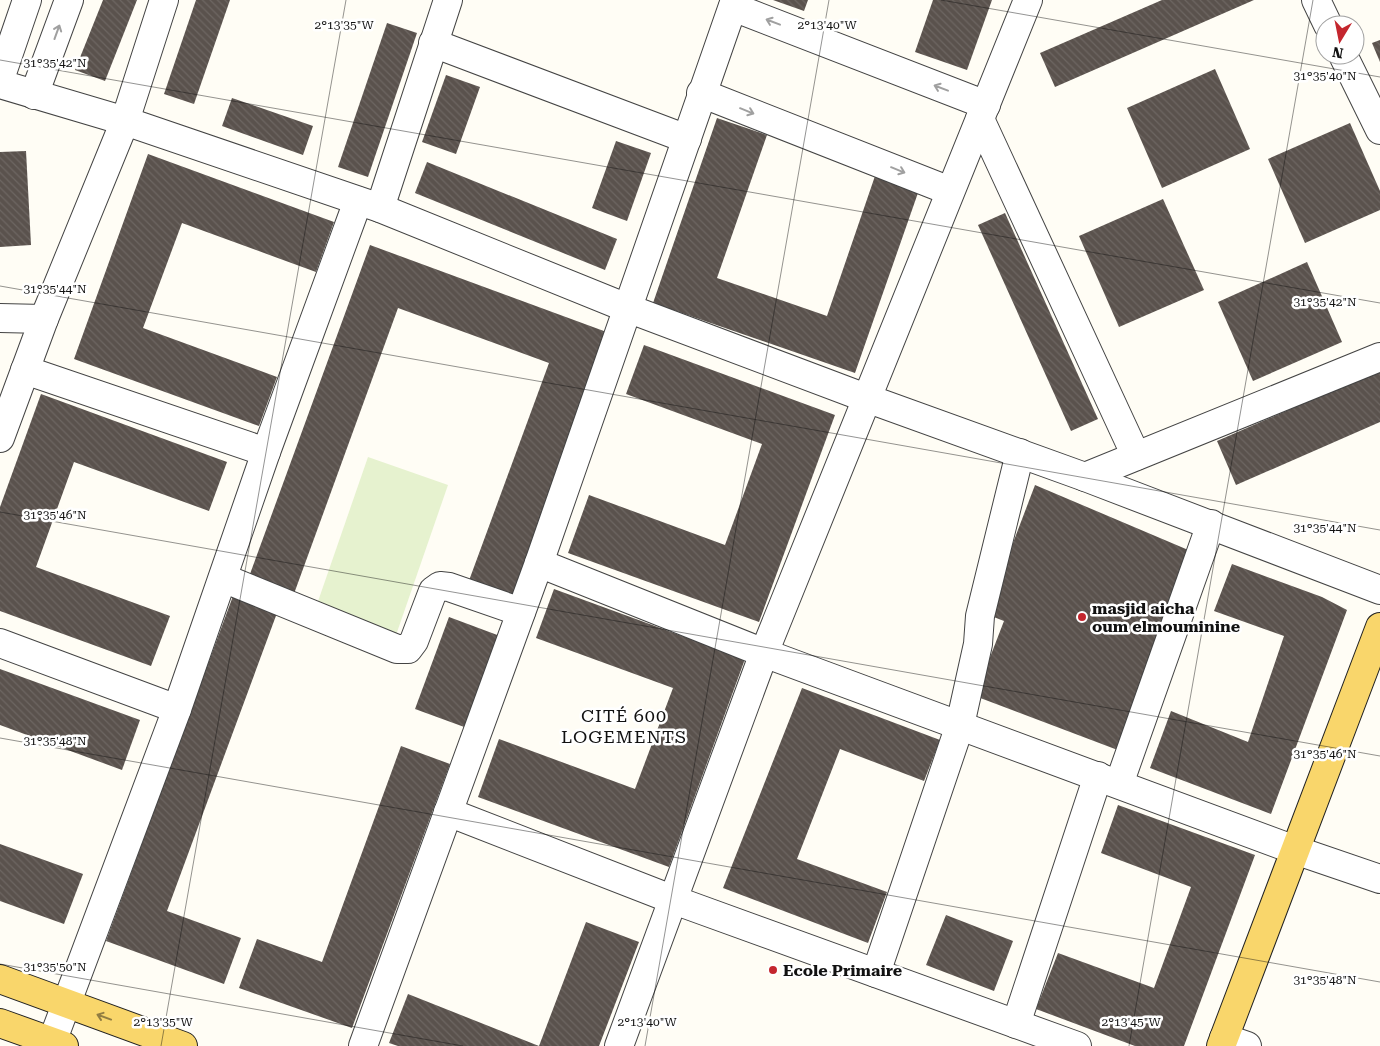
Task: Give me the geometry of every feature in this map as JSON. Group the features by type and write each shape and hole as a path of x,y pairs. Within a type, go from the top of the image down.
{"main road":[{"path":"1231,1043 1295,850 1380,627"},
{"path":"0,979 183,1046"},
{"path":"0,1023 58,1044"}],"street":[{"path":"0,79 27,0"},
{"path":"34,95 69,0"},
{"path":"0,438 44,319 125,121 164,0"},
{"path":"58,1044 66,1004 177,709 266,452 369,205 448,0"},
{"path":"619,1046 764,652 1028,0"},
{"path":"1316,0 1323,15"},
{"path":"363,1046 539,563 701,93 734,3 983,112 1136,456"},
{"path":"433,43 687,138"},
{"path":"1348,65 1380,130"},
{"path":"0,84 125,121 369,205 627,308 866,398 1211,524 1380,590"},
{"path":"701,93 950,191"},
{"path":"0,318 44,319"},
{"path":"1085,477 1380,357"},
{"path":"25,370 266,452"},
{"path":"876,973 960,725 978,644 980,616 1020,453"},
{"path":"1016,1024 1108,780 1211,524"},
{"path":"539,563 764,652 1295,850 1380,879"},
{"path":"223,578 398,649 408,649 414,641 433,591 440,586 449,587 521,612"},
{"path":"0,643 177,709"},
{"path":"448,812 674,900 1077,1046"}],"green space":[{"path":"368,457 448,485 395,638 315,610"}],"building":[{"path":"103,0 137,0 105,81 75,70"},
{"path":"196,0 230,0 194,104 164,94"},
{"path":"773,0 808,0 804,11"},
{"path":"933,0 992,0 967,70 915,52"},
{"path":"1162,0 1254,0 1055,87 1040,53"},
{"path":"387,23 417,33 368,177 338,167"},
{"path":"1380,40 1380,62 1372,43"},
{"path":"1215,69 1250,149 1162,188 1127,108"},
{"path":"446,75 480,87 456,154 422,142"},
{"path":"232,98 313,126 303,155 222,126"},
{"path":"717,118 767,135 717,278 827,316 875,176 919,190 855,373 653,303"},
{"path":"1350,123 1380,191 1380,210 1305,243 1268,159"},
{"path":"616,141 651,153 627,221 592,208"},
{"path":"26,151 31,245 0,247 0,152"},
{"path":"148,154 334,222 316,272 182,223 143,328 277,377 259,426 74,359"},
{"path":"427,162 617,239 605,270 415,193"},
{"path":"1163,199 1204,290 1119,327 1079,236"},
{"path":"1005,213 1098,419 1071,431 978,225"},
{"path":"370,245 612,334 513,603 467,586 549,363 398,308 291,602 246,585"},
{"path":"1307,262 1342,342 1253,381 1218,302"},
{"path":"644,345 835,415 759,622 568,553 589,495 725,545 762,444 626,394"},
{"path":"1380,370 1380,422 1236,485 1217,441"},
{"path":"41,394 227,462 209,511 74,462 36,567 170,616 151,666 0,611 0,507"},
{"name":"masjid aicha oum elmouminine","path":"1035,485 1193,552 1123,752 975,696 1004,621 986,614"},
{"path":"1232,564 1322,597 1347,610 1271,814 1150,768 1171,711 1248,742 1284,636 1214,611"},
{"path":"554,589 745,659 669,867 478,797 499,739 635,789 673,688 536,638"},
{"path":"233,596 277,613 167,911 241,938 224,984 106,941"},
{"path":"449,617 500,636 467,728 415,709"},
{"path":"0,669 140,720 122,770 0,725"},
{"path":"802,688 940,740 924,781 840,749 797,859 887,892 868,943 723,888"},
{"path":"401,746 450,764 352,1028 239,988 257,939 322,962"},
{"path":"1118,805 1255,855 1184,1046 1135,1046 1036,1009 1058,953 1154,988 1191,887 1101,853"},
{"path":"0,844 83,874 64,924 0,901"},
{"path":"946,915 1013,941 994,991 926,965"},
{"path":"586,922 639,942 599,1046 539,1046"},
{"path":"408,994 539,1046 398,1046 389,1043"}],"place":[{"name":"masjid aicha oum elmouminine","path":"1082,617"},
{"name":"Ecole Primaire","path":"773,970"}],"district":[{"name":"CITÉ 600 LOGEMENTS","path":"624,725"}]}
